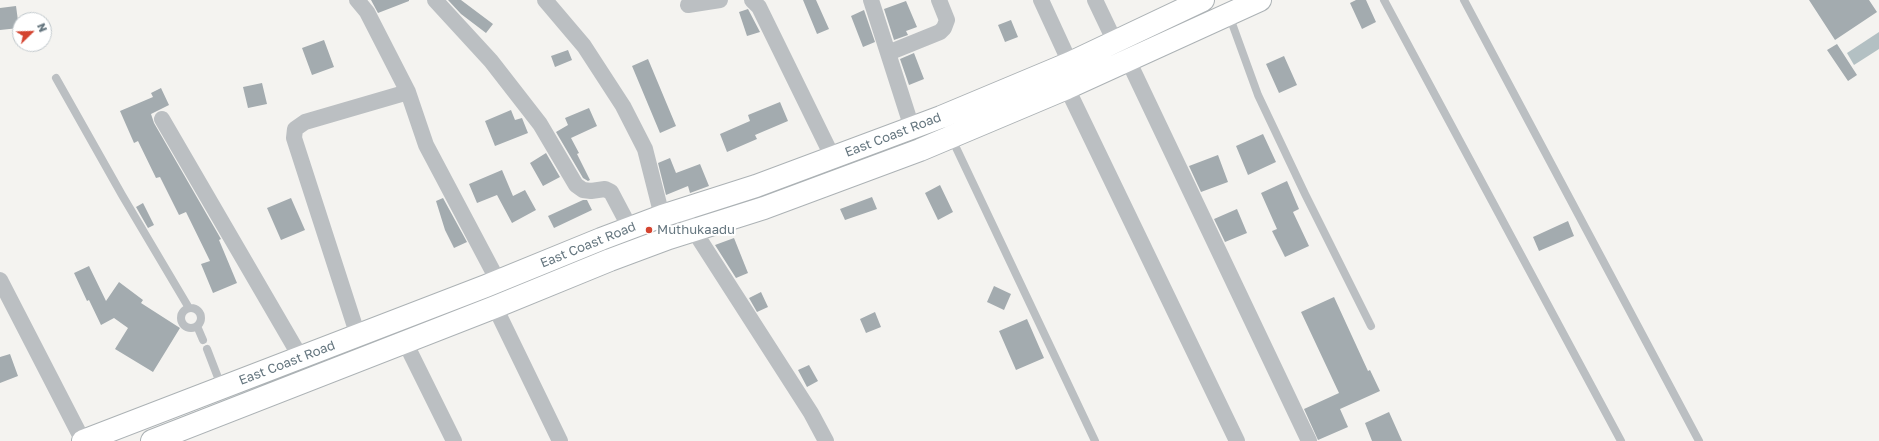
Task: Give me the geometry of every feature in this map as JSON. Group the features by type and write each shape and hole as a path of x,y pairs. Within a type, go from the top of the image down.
{"main road":[{"name":"East Coast Road","path":"83,441 358,336 630,228 833,158 912,128 1070,63 1203,0"},
{"name":"East Coast Road","path":"152,441 495,307 610,260 669,238 771,205 951,137 1067,88 1260,0"}],"street":[{"path":"357,0 367,12 408,92 426,145 498,281"},
{"path":"435,0 490,61 540,124 576,185 583,190 591,191 605,189 611,192 630,228"},
{"path":"545,0 584,46 623,106 645,149 672,214 694,231 807,406 826,441"},
{"path":"688,5 720,0"},
{"path":"752,0 759,7 833,158"},
{"path":"871,0 912,128"},
{"path":"888,53 940,32 944,28 947,20 939,0"},
{"path":"1042,0 1070,63"},
{"path":"1095,0 1115,42"},
{"path":"1128,60 1309,441"},
{"path":"1067,88 1236,441"},
{"path":"358,336 294,138 295,129 305,122 408,92"},
{"path":"162,119 301,358"},
{"path":"0,280 83,441"},
{"path":"495,307 560,441"},
{"path":"405,342 454,441"}],"lane":[{"path":"1384,0 1621,441"},
{"path":"1464,0 1699,441"},
{"path":"1228,14 1258,95 1305,194 1371,326"},
{"path":"56,78 122,195 189,308"},
{"path":"951,137 1095,441"},
{"path":"189,308 194,308 200,314 201,319 197,326 188,328 182,322 182,313 189,308"},
{"path":"197,326 203,340"},
{"path":"207,349 222,388"}],"shaded area":[{"path":"1879,32 1879,49 1854,65 1847,53"}],"building":[{"path":"371,0 409,0 409,1 378,13"},
{"path":"448,0 461,0 493,24 486,33 461,14"},
{"path":"803,0 816,0 829,29 817,34"},
{"path":"1356,0 1366,0 1376,22 1362,29 1350,3"},
{"path":"1809,0 1869,0 1877,12 1835,40"},
{"path":"906,1 917,27 906,31 908,35 894,40 884,9"},
{"path":"16,6 17,12 12,12 12,29 0,30 0,8"},
{"path":"748,9 760,32 747,36 739,12"},
{"path":"864,10 875,42 863,47 851,16"},
{"path":"1011,20 1018,37 1005,42 998,25"},
{"path":"324,40 334,67 312,75 302,48"},
{"path":"1837,44 1857,75 1848,81 1827,50"},
{"path":"568,50 572,60 555,67 551,56"},
{"path":"914,53 924,79 909,85 900,59"},
{"path":"1284,56 1297,85 1279,93 1266,64"},
{"path":"648,59 676,126 660,133 632,66"},
{"path":"262,83 267,104 248,108 243,87"},
{"path":"161,88 169,105 151,114 154,123 221,239 219,240 237,283 213,293 201,264 210,261 186,212 179,215 160,177 156,178 138,141 134,143 120,111 153,97 151,93"},
{"path":"780,102 788,121 755,135 757,139 727,152 720,134 750,121 748,115"},
{"path":"589,108 597,126 571,138 590,180 588,181 583,178 556,132 568,125 565,118"},
{"path":"511,110 515,120 522,118 528,133 495,146 485,121"},
{"path":"1263,134 1276,162 1248,175 1236,146"},
{"path":"546,153 560,177 543,186 530,163"},
{"path":"1218,155 1228,182 1201,192 1189,166"},
{"path":"670,158 676,173 700,164 709,186 690,193 688,186 666,195 658,163"},
{"path":"502,170 513,196 525,190 536,210 512,223 497,195 477,203 469,184"},
{"path":"1287,181 1299,209 1293,212 1309,246 1285,257 1272,231 1277,229 1261,193"},
{"path":"940,185 953,212 938,220 925,193"},
{"path":"872,197 877,209 845,220 840,209"},
{"path":"291,198 305,230 281,240 267,208"},
{"path":"443,198 467,242 454,248 445,230 436,201"},
{"path":"583,200 587,200 592,210 554,228 548,216"},
{"path":"143,203 154,225 148,228 136,207"},
{"path":"1237,209 1247,233 1225,242 1214,219"},
{"path":"1568,221 1574,236 1539,251 1533,237"},
{"path":"734,238 748,273 736,278 715,245"},
{"path":"89,266 106,301 119,282 143,300 141,303 180,328 153,372 115,349 128,328 114,318 101,325 89,300 87,301 74,273"},
{"path":"994,286 1011,294 1004,310 987,302"},
{"path":"761,292 768,307 757,312 749,298"},
{"path":"1334,297 1368,371 1370,370 1380,391 1340,409 1348,427 1318,440 1304,409 1339,393 1301,312"},
{"path":"875,312 881,327 866,333 860,319"},
{"path":"1027,319 1044,358 1016,370 999,331"},
{"path":"10,354 18,376 0,383 0,357"},
{"path":"809,365 818,381 807,387 798,370"},
{"path":"1389,412 1402,441 1372,441 1365,423"}],"place":[{"name":"Muthukaadu","path":"649,230"}]}
